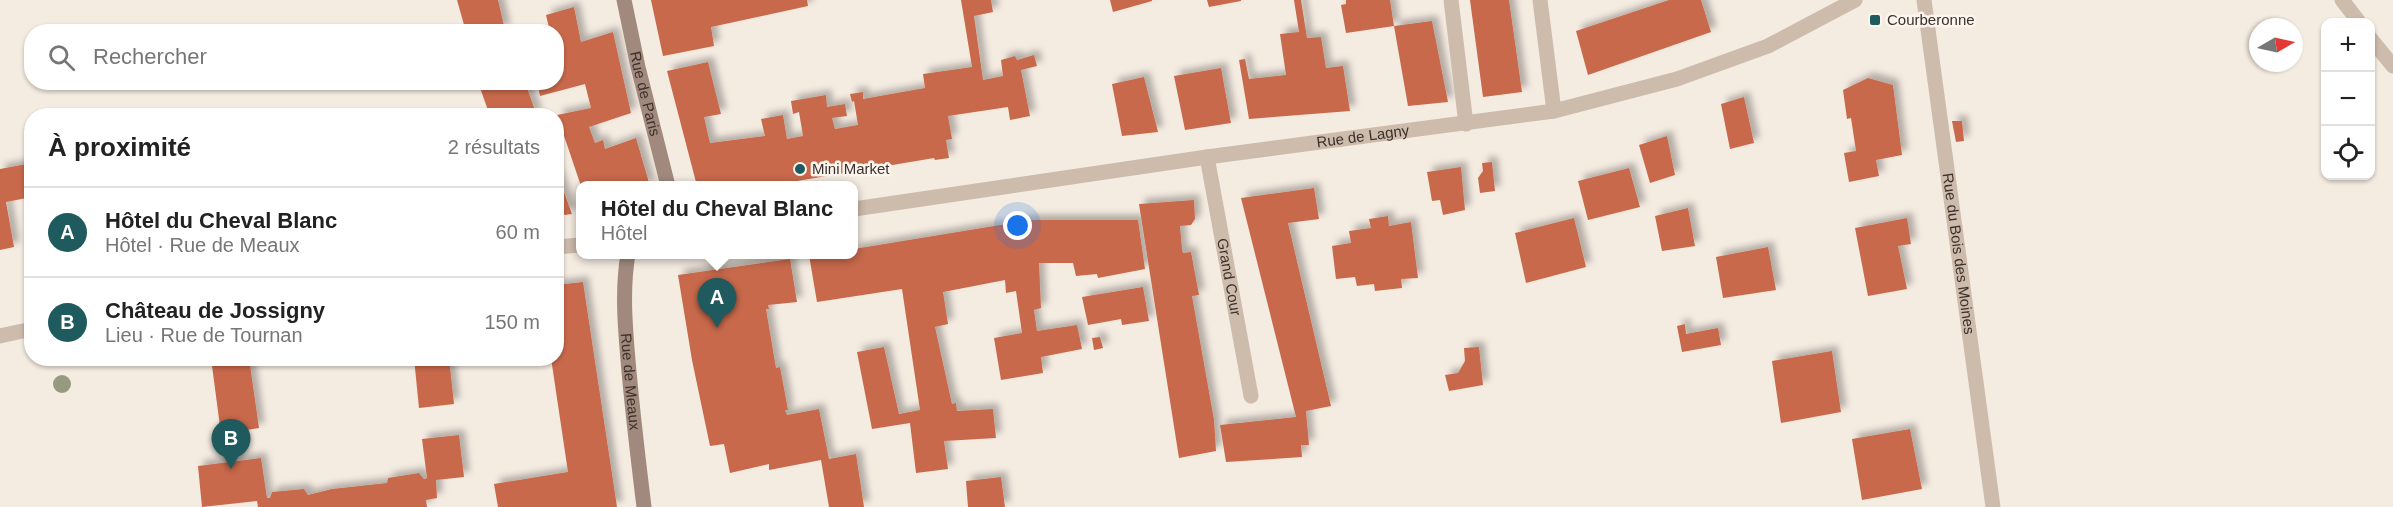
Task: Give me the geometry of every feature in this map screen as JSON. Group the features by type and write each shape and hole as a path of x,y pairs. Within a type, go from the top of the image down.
{"main road":[{"name":"Rue de Paris","path":"624,0 667,181"},
{"name":"Rue de Meaux","path":"627,259 624,278 625,334 644,507"}],"street":[{"path":"1451,0 1466,124"},
{"path":"1540,0 1554,111"},
{"name":"Rue de Lagny","path":"858,207 1207,157 1554,111 1677,79 1768,46 1855,0"},
{"name":"Rue du Bois des Moines","path":"1924,0 1993,507"},
{"path":"2342,0 2356,18"},
{"path":"2375,44 2393,66"},
{"name":"Grand Cour","path":"1207,157 1251,396"},
{"path":"0,336 24,331"}],"building":[{"path":"457,0 498,0 504,24 464,24"},
{"path":"651,0 807,0 808,6 711,27 714,46 663,56"},
{"path":"961,0 991,0 993,12 974,16 983,80 1003,76 1001,60 1015,56 1017,60 1034,55 1037,66 1021,70 1030,116 1010,120 1008,107 948,116 952,139 946,140 949,158 935,160 934,158 797,181 696,181 667,71 708,62 721,114 704,117 710,143 765,136 761,119 783,115 787,139 803,136 799,112 793,114 791,101 826,95 827,107 845,104 847,116 832,118 835,129 858,125 854,101 852,102 850,94 863,92 863,99 925,88 923,74 972,67"},
{"path":"1110,0 1152,0 1152,1 1113,12"},
{"path":"1207,0 1241,0 1241,1 1209,7"},
{"path":"1294,0 1301,0 1307,38 1321,37 1326,68 1343,66 1350,111 1249,119 1239,60 1245,59 1249,79 1286,75 1280,34 1299,32"},
{"path":"1346,0 1390,0 1394,26 1346,33 1341,5 1346,4"},
{"path":"1470,0 1509,0 1522,92 1483,97"},
{"path":"1669,0 1701,0 1711,32 1588,75 1576,31"},
{"path":"574,7 581,42 613,32 631,113 589,127 595,143 603,140 605,149 636,138 649,181 579,181 564,136 564,114 591,108 585,84 564,90 564,24 548,24 546,15"},
{"path":"1432,21 1448,102 1408,106 1394,26"},
{"path":"1221,68 1231,123 1185,130 1174,76"},
{"path":"1144,77 1158,132 1122,136 1112,84"},
{"path":"1868,78 1893,85 1902,155 1876,160 1879,176 1849,182 1844,153 1856,151 1851,118 1847,119 1843,90"},
{"path":"481,90 528,90 534,108 487,108"},
{"path":"539,90 562,90 540,96"},
{"path":"1744,97 1754,143 1730,149 1721,104"},
{"path":"1952,121 1962,121 1964,141 1956,142"},
{"path":"1667,136 1675,175 1650,183 1639,145"},
{"path":"1492,162 1495,191 1480,193 1478,178 1483,171 1482,163"},
{"path":"24,164 24,199 6,202 14,247 0,250 0,169"},
{"path":"1461,167 1465,210 1443,215 1440,200 1432,201 1427,172"},
{"path":"1629,168 1640,207 1588,220 1578,181"},
{"path":"1314,188 1319,219 1288,223 1331,406 1306,411 1309,445 1301,445 1302,457 1226,462 1220,425 1296,417 1241,198"},
{"path":"564,192 572,214 564,215"},
{"path":"1194,200 1195,219 1191,225 1180,226 1182,249 1183,253 1191,252 1199,295 1192,296 1214,420 1216,451 1179,458 1139,204"},
{"path":"1688,208 1695,246 1662,251 1655,216"},
{"path":"1388,216 1389,226 1411,222 1418,278 1401,279 1402,288 1375,291 1374,284 1357,286 1355,277 1336,279 1332,246 1351,243 1349,231 1371,228 1369,219"},
{"path":"1574,218 1586,267 1526,283 1515,233"},
{"path":"1907,218 1911,244 1898,246 1907,289 1868,296 1855,228"},
{"path":"1030,220 1138,220 1145,269 1098,278 1097,274 1076,276 1073,263 1039,263 1041,308 1034,310 1037,331 1077,325 1082,349 1041,357 1043,373 1001,380 994,338 1022,333 1016,291 1006,293 1005,280 943,292 948,324 935,327 952,404 956,403 957,411 993,409 996,438 944,441 948,469 916,473 910,423 872,429 857,352 884,347 899,414 920,410 902,289 817,302 810,259 858,259 858,248"},
{"path":"1768,247 1776,290 1723,298 1716,257"},
{"path":"790,259 797,302 768,305 769,309 766,309 776,368 780,367 788,410 785,410 787,415 819,409 829,459 856,454 864,507 829,507 821,460 769,470 769,464 730,473 724,444 710,446 692,360 678,275"},
{"path":"583,282 617,507 498,507 494,484 568,472 552,366 564,366 564,284"},
{"path":"1143,287 1149,321 1122,325 1121,319 1088,325 1082,297"},
{"path":"1685,324 1686,334 1718,328 1721,345 1682,352 1677,326"},
{"path":"1100,337 1103,348 1094,350 1092,338"},
{"path":"1479,347 1483,385 1449,391 1445,375 1458,373 1465,361 1464,348"},
{"path":"1832,351 1841,412 1781,423 1772,361"},
{"path":"212,366 250,366 259,428 221,434"},
{"path":"415,366 450,366 454,404 419,408"},
{"path":"1910,429 1922,489 1862,500 1852,439"},
{"path":"459,435 464,477 436,480 437,498 426,500 427,507 258,507 257,501 202,507 198,466 261,458 267,498 270,498 272,492 304,489 308,495 332,489 387,483 388,478 419,473 424,479 427,478 422,439"},
{"path":"1001,477 1005,507 968,507 966,481"}],"place":[{"name":"Courberonne","path":"1875,20"},
{"name":"Mini Market","path":"800,169"},
{"name":"Hôtel du Cheval Blanc","path":"717,328"},
{"name":"Château de Jossigny","path":"231,469"}]}
